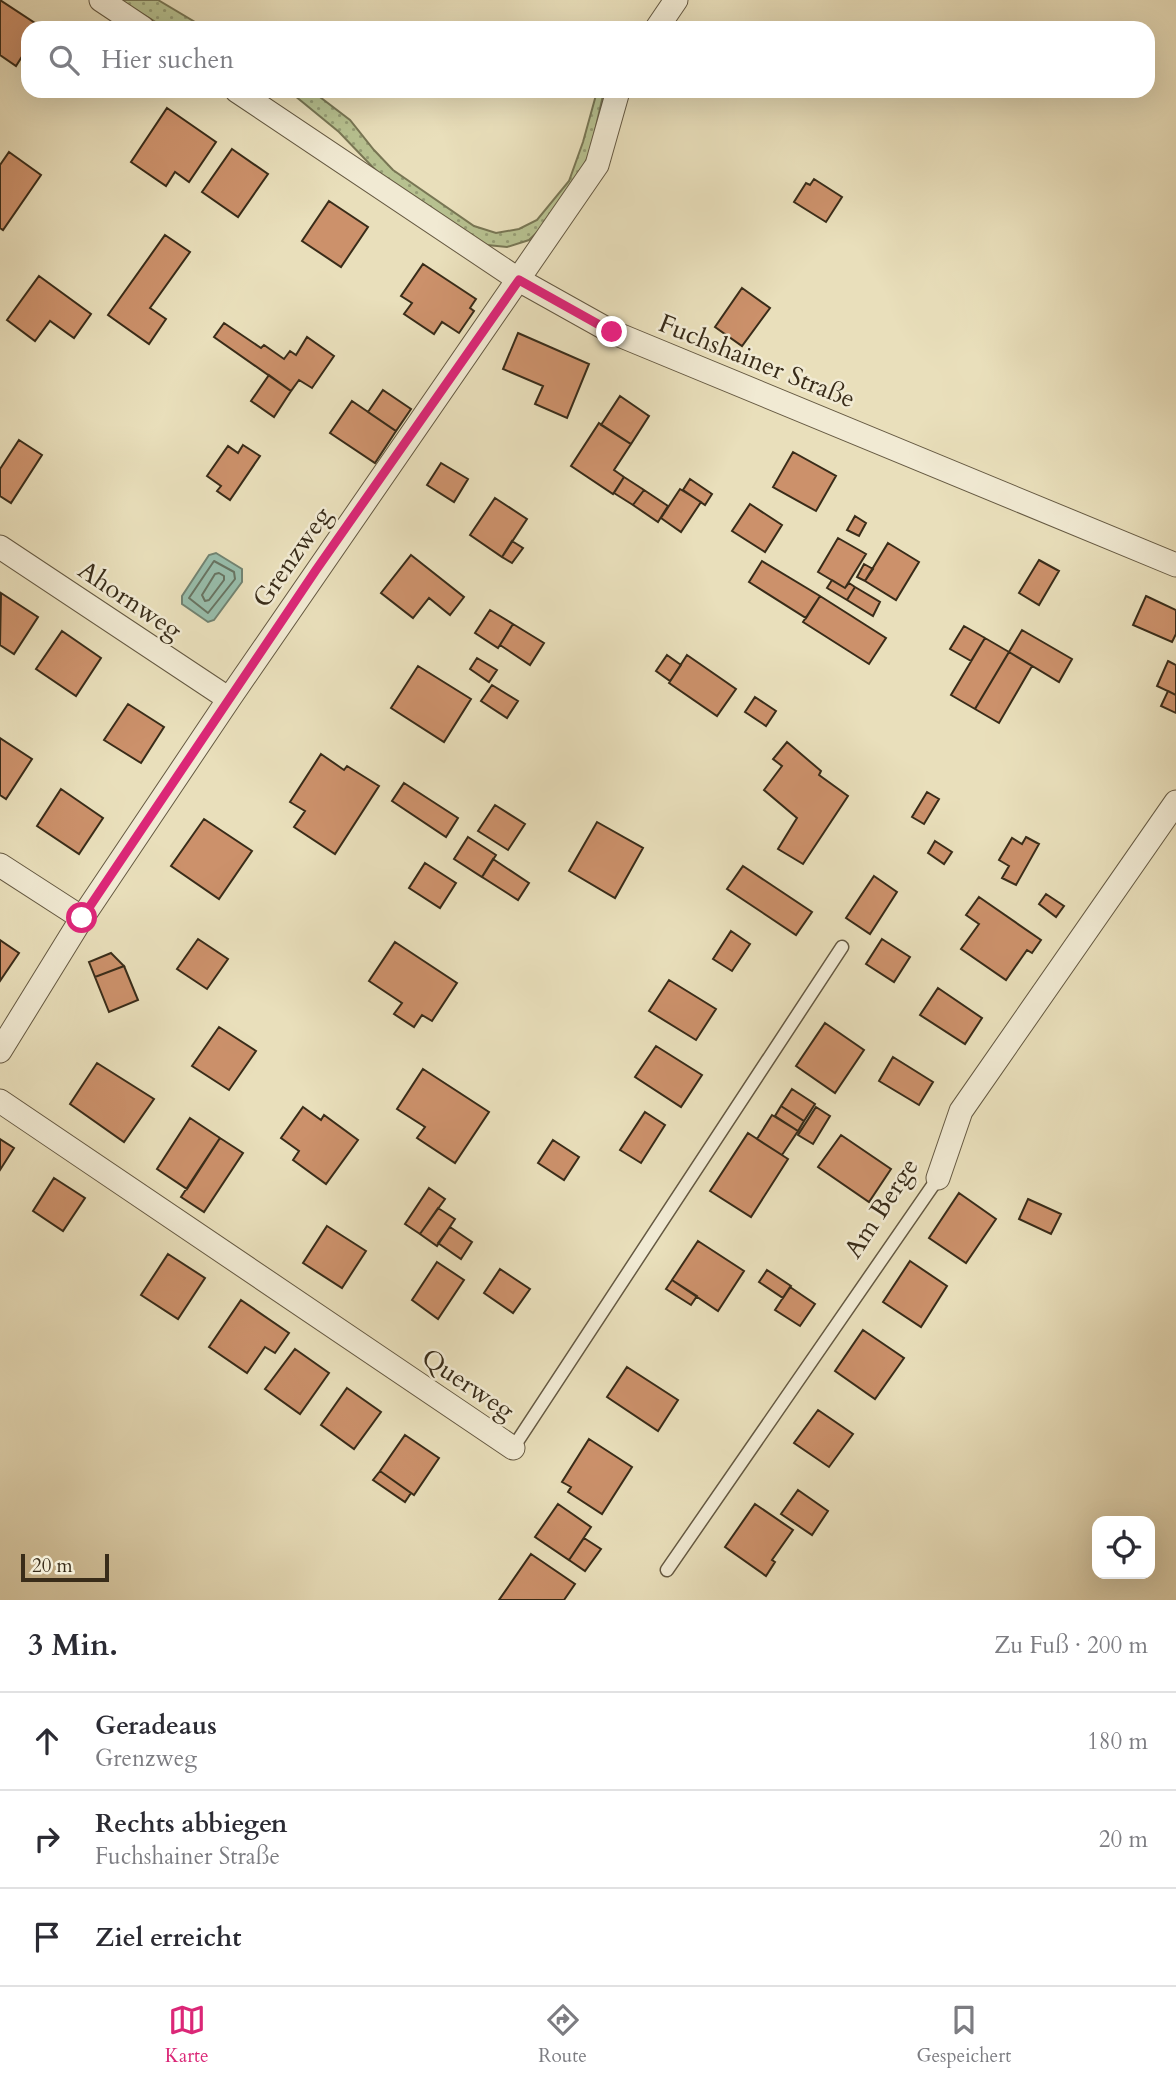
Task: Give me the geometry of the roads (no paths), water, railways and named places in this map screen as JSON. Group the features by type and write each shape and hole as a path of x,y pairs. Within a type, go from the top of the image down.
{"street":[{"path":"102,0 133,21"},
{"path":"662,21 676,0"},
{"name":"Fuchshainer Straße","path":"247,98 519,280 612,332 1176,565"},
{"name":"Grenzweg","path":"0,1051 82,918 229,699 597,165 616,98"},
{"name":"Ahornweg","path":"0,547 229,699"},
{"name":"Am Berge","path":"938,1178 961,1111 1176,802"},
{"path":"0,865 82,918"},
{"name":"Querweg","path":"0,1101 513,1448"}],"lane":[{"name":"Querweg","path":"513,1448 842,947"},
{"name":"Am Berge","path":"667,1570 938,1178"}],"water":[{"path":"216,553 242,569 242,582 214,620 208,622 182,604 182,596 209,555"}]}
